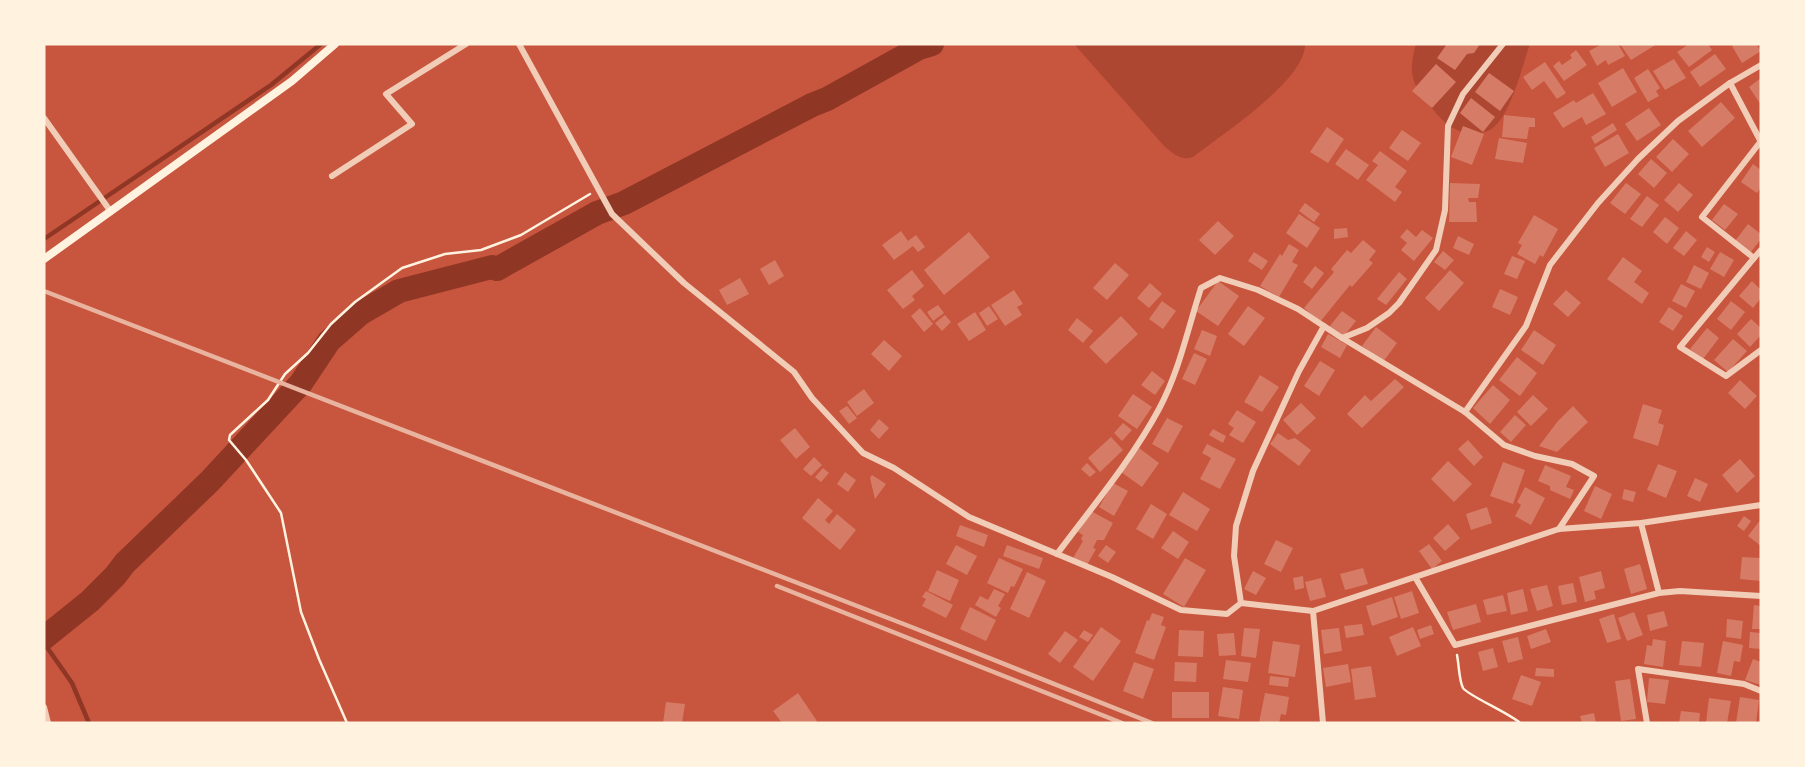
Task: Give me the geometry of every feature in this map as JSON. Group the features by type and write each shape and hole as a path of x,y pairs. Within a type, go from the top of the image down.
{"main road":[{"path":"44,259 292,81 335,44"}],"street":[{"path":"332,176 412,124 386,94 466,44"},
{"path":"519,44 612,214 684,283 794,372 812,398 863,453 894,468 969,517 1112,577 1181,610 1227,614 1241,603 1312,611 1559,529 1641,523 1761,505"},
{"path":"1342,338 1367,328 1389,313 1436,250 1445,210 1448,126 1463,94 1503,44"},
{"path":"1465,412 1526,326 1550,265 1598,203 1678,121 1730,83 1761,65"},
{"path":"1730,83 1761,142 1702,217 1754,258"},
{"path":"44,118 111,212"},
{"path":"1761,250 1680,347 1726,376 1761,350"},
{"path":"1057,554 1160,408 1177,368 1201,288 1220,278 1258,290 1298,309 1465,412 1504,445 1535,456 1572,464 1594,477 1559,529"},
{"path":"1241,603 1234,555 1236,526 1252,471 1324,326"},
{"path":"1641,523 1658,593"},
{"path":"1415,577 1455,645 1658,593 1680,591 1761,596"},
{"path":"1312,611 1323,723"},
{"path":"1647,723 1638,669 1744,684 1761,691"},
{"path":"44,708 48,723"}],"path":[{"path":"347,723 301,612 281,513 246,460 229,440 230,435 268,400 285,374 308,353 331,324 355,302 402,268 445,254 481,250 521,235 599,189"},
{"path":"1455,645 1463,689 1511,715 1520,723"}],"shaded area":[{"path":"1074,44 1305,44 1302,58 1277,90 1193,157 1185,158 1165,147"},
{"path":"1416,44 1530,44 1504,114 1490,130 1468,135 1443,120 1418,90 1412,70"}],"building":[{"path":"1447,44 1480,44 1474,53 1467,54 1455,70 1437,58"},
{"path":"1602,44 1618,44 1625,56 1608,65 1606,60 1597,66 1589,51"},
{"path":"1620,44 1657,44 1631,60"},
{"path":"1689,44 1708,44 1712,50 1689,67 1677,52"},
{"path":"1756,44 1761,51 1742,63 1732,46"},
{"path":"1576,50 1587,65 1564,81 1553,66 1559,61 1562,65 1572,58 1570,55"},
{"path":"1715,54 1726,69 1700,87 1690,72"},
{"path":"1674,59 1686,78 1665,90 1653,71"},
{"path":"1545,62 1566,93 1557,99 1544,81 1532,90 1523,77"},
{"path":"1436,64 1456,82 1432,108 1412,91"},
{"path":"1623,68 1637,92 1612,107 1598,83"},
{"path":"1648,69 1660,88 1656,91 1659,96 1648,102 1634,78"},
{"path":"1489,73 1514,91 1500,111 1475,92"},
{"path":"1761,78 1761,105 1749,87"},
{"path":"1593,93 1606,114 1586,125 1582,117 1563,128 1553,113 1574,100 1576,103"},
{"path":"1471,98 1495,117 1483,132 1460,113"},
{"path":"1721,102 1735,118 1702,147 1688,131"},
{"path":"1649,108 1661,125 1637,141 1625,124"},
{"path":"1504,115 1535,118 1535,127 1529,127 1527,139 1502,137"},
{"path":"1613,123 1617,130 1595,144 1591,137"},
{"path":"1463,126 1484,134 1472,165 1451,157"},
{"path":"1327,127 1344,139 1328,163 1310,152"},
{"path":"1402,130 1421,143 1408,161 1389,148"},
{"path":"1618,134 1629,153 1605,167 1594,148"},
{"path":"1499,138 1527,143 1523,163 1495,159"},
{"path":"1673,139 1689,154 1672,172 1656,157"},
{"path":"1346,149 1369,165 1358,180 1335,164"},
{"path":"1380,151 1407,171 1395,187 1402,192 1395,202 1366,180 1378,165 1372,161"},
{"path":"1651,159 1667,173 1654,188 1638,174"},
{"path":"1753,164 1761,170 1761,187 1757,193 1741,182"},
{"path":"1450,183 1480,184 1478,198 1468,198 1469,202 1476,202 1477,222 1449,222"},
{"path":"1626,183 1641,194 1625,214 1610,203"},
{"path":"1679,183 1693,195 1678,212 1664,200"},
{"path":"1647,196 1659,205 1642,227 1630,219"},
{"path":"1305,203 1320,214 1314,222 1299,211"},
{"path":"1724,204 1738,214 1725,230 1712,220"},
{"path":"1299,214 1320,228 1307,248 1286,233"},
{"path":"1534,215 1558,229 1543,257 1540,255 1535,264 1517,254 1522,245 1518,243"},
{"path":"1665,217 1679,228 1667,244 1653,232"},
{"path":"1218,221 1234,236 1215,255 1199,240"},
{"path":"1748,224 1761,234 1761,239 1750,253 1735,241"},
{"path":"1347,228 1348,237 1334,239 1334,229"},
{"path":"1407,229 1416,237 1422,230 1433,238 1414,261 1401,250 1407,243 1400,237"},
{"path":"901,231 908,241 916,235 925,247 918,252 913,246 894,260 882,245"},
{"path":"1686,231 1697,240 1684,256 1673,248"},
{"path":"969,232 990,257 944,295 924,270"},
{"path":"1458,236 1474,244 1469,255 1453,248"},
{"path":"1363,240 1376,251 1369,260 1373,263 1352,287 1350,285 1320,322 1304,308 1334,272 1331,269 1347,250 1351,253"},
{"path":"1289,244 1299,250 1292,262 1298,265 1279,297 1260,286"},
{"path":"1707,247 1715,252 1709,262 1701,257"},
{"path":"1443,251 1454,260 1445,270 1434,262"},
{"path":"1254,252 1268,261 1262,270 1248,261"},
{"path":"1720,252 1734,260 1724,277 1710,269"},
{"path":"1512,256 1525,261 1517,279 1504,274"},
{"path":"1623,257 1642,271 1634,282 1649,293 1642,304 1607,279"},
{"path":"775,260 784,276 769,285 760,269"},
{"path":"1115,263 1129,275 1107,300 1093,288"},
{"path":"1694,265 1709,273 1701,289 1686,282"},
{"path":"1315,266 1324,273 1312,289 1303,282"},
{"path":"912,270 924,286 912,296 915,300 903,309 887,290"},
{"path":"1450,270 1464,283 1439,311 1425,298"},
{"path":"1399,272 1407,279 1386,305 1377,299"},
{"path":"740,278 749,294 727,305 719,290"},
{"path":"1218,281 1239,296 1218,326 1196,311"},
{"path":"1752,281 1761,290 1761,298 1753,308 1739,296"},
{"path":"1150,283 1162,294 1149,308 1137,298"},
{"path":"1681,284 1695,291 1686,308 1672,301"},
{"path":"1500,289 1518,297 1510,315 1492,307"},
{"path":"1014,290 1023,304 1017,307 1022,315 1005,326 991,305"},
{"path":"1566,290 1581,303 1568,317 1553,304"},
{"path":"1162,301 1176,311 1163,329 1149,319"},
{"path":"1731,301 1745,312 1731,330 1717,319"},
{"path":"938,305 944,313 933,321 927,312"},
{"path":"989,306 998,319 987,326 979,313"},
{"path":"1248,306 1265,318 1244,346 1228,334"},
{"path":"1669,307 1683,316 1673,331 1659,322"},
{"path":"920,308 933,324 924,332 911,316"},
{"path":"1342,311 1356,321 1343,337 1329,327"},
{"path":"975,312 986,330 969,341 957,324"},
{"path":"945,315 951,322 942,331 935,323"},
{"path":"1121,316 1138,334 1106,364 1089,347"},
{"path":"1077,318 1093,331 1083,343 1068,330"},
{"path":"1751,319 1761,328 1761,335 1750,347 1737,334"},
{"path":"1376,327 1397,343 1383,362 1362,346"},
{"path":"1707,328 1719,338 1703,359 1690,349"},
{"path":"1202,330 1217,336 1210,356 1194,349"},
{"path":"1534,330 1556,345 1543,365 1521,350"},
{"path":"1328,334 1347,345 1340,358 1321,347"},
{"path":"1733,339 1747,351 1728,372 1714,360"},
{"path":"884,340 902,356 889,371 871,354"},
{"path":"1194,353 1207,359 1195,385 1182,379"},
{"path":"1517,357 1537,373 1520,396 1499,380"},
{"path":"1320,361 1335,370 1319,396 1304,386"},
{"path":"1152,371 1165,381 1155,395 1141,385"},
{"path":"1260,375 1279,387 1262,412 1244,402"},
{"path":"1395,379 1404,387 1362,428 1347,414 1365,395 1371,401"},
{"path":"1740,380 1757,396 1745,409 1728,393"},
{"path":"1493,385 1510,400 1490,424 1473,408"},
{"path":"864,389 874,403 857,416 847,402"},
{"path":"1133,394 1152,407 1137,429 1118,416"},
{"path":"1533,395 1548,409 1531,426 1517,412"},
{"path":"1301,403 1316,418 1297,435 1283,420"},
{"path":"1643,404 1662,410 1658,423 1664,425 1658,446 1633,438"},
{"path":"847,406 857,418 849,424 839,411"},
{"path":"1573,406 1588,422 1557,452 1539,446 1558,421"},
{"path":"1237,410 1256,422 1243,443 1229,435 1234,428 1228,424"},
{"path":"1515,415 1526,425 1511,442 1500,432"},
{"path":"1167,418 1183,426 1168,453 1152,444"},
{"path":"879,419 889,428 879,439 870,430"},
{"path":"1123,423 1132,430 1122,441 1114,433"},
{"path":"795,428 810,447 796,459 780,440"},
{"path":"1213,429 1226,436 1223,443 1209,435"},
{"path":"1278,433 1288,440 1295,438 1311,450 1299,466 1270,444"},
{"path":"1111,437 1123,450 1100,472 1088,458"},
{"path":"1468,440 1483,457 1474,466 1458,449"},
{"path":"1207,444 1236,459 1220,489 1200,479 1211,458 1202,453"},
{"path":"1139,448 1159,463 1142,487 1121,472"},
{"path":"814,457 822,465 811,476 803,469"},
{"path":"1740,459 1755,476 1737,493 1722,475"},
{"path":"1448,461 1472,484 1454,502 1431,479"},
{"path":"1503,462 1525,470 1513,504 1490,496"},
{"path":"1087,463 1096,472 1090,477 1081,469"},
{"path":"1658,464 1677,471 1666,498 1647,490"},
{"path":"1545,465 1571,476 1566,487 1574,490 1570,499 1538,481"},
{"path":"823,468 829,473 821,482 815,477"},
{"path":"845,472 856,480 848,492 837,484"},
{"path":"872,475 886,484 875,499 870,478"},
{"path":"1695,478 1708,484 1700,502 1687,496"},
{"path":"1113,483 1128,491 1114,516 1099,507"},
{"path":"1595,486 1612,494 1601,519 1584,511"},
{"path":"1525,487 1545,498 1531,525 1515,516 1521,505 1517,502"},
{"path":"1624,489 1636,492 1633,502 1622,499"},
{"path":"1183,492 1210,509 1197,531 1169,515"},
{"path":"818,498 833,511 825,520 829,524 837,514 856,530 840,550 802,518"},
{"path":"1151,504 1167,514 1153,539 1136,529"},
{"path":"1487,507 1492,523 1471,530 1466,514"},
{"path":"1091,511 1113,523 1104,540 1097,540 1093,548 1096,549 1087,565 1073,558 1083,541 1083,535 1078,532"},
{"path":"1744,516 1751,521 1744,531 1737,526"},
{"path":"1761,519 1761,546 1748,536"},
{"path":"1448,524 1460,538 1445,551 1433,538"},
{"path":"960,525 988,535 984,547 956,536"},
{"path":"1173,531 1189,542 1178,559 1161,548"},
{"path":"1276,540 1293,548 1281,572 1264,564"},
{"path":"1429,544 1442,561 1432,569 1419,551"},
{"path":"956,545 977,556 967,575 946,564"},
{"path":"1007,545 1043,558 1039,569 1003,556"},
{"path":"1106,545 1116,552 1108,563 1098,556"},
{"path":"1742,557 1761,558 1761,581 1740,579"},
{"path":"999,558 1023,569 1008,593 987,583"},
{"path":"1185,558 1206,570 1184,607 1163,594"},
{"path":"1640,564 1647,589 1631,594 1624,569"},
{"path":"1363,568 1368,584 1345,590 1340,574"},
{"path":"937,570 959,580 950,601 928,591"},
{"path":"1253,571 1266,578 1256,595 1244,589"},
{"path":"1601,571 1605,588 1594,591 1596,599 1585,602 1579,577"},
{"path":"1027,572 1046,581 1029,618 1010,609"},
{"path":"1303,576 1304,588 1295,590 1293,578"},
{"path":"1321,578 1326,597 1310,601 1305,582"},
{"path":"1573,583 1577,602 1562,605 1558,586"},
{"path":"1547,585 1553,606 1537,611 1530,589"},
{"path":"994,589 1005,594 998,606 1001,608 996,617 975,605 980,596 988,600"},
{"path":"1523,589 1528,611 1511,615 1507,593"},
{"path":"926,591 953,605 946,618 922,606 926,599 922,597"},
{"path":"1412,591 1419,613 1401,619 1394,597"},
{"path":"1503,595 1507,611 1487,615 1483,600"},
{"path":"1392,597 1398,617 1372,626 1366,606"},
{"path":"1476,604 1481,622 1453,630 1447,612"},
{"path":"1754,605 1761,606 1761,629 1752,629"},
{"path":"970,607 996,620 986,641 960,629"},
{"path":"1664,611 1668,626 1650,631 1647,615"},
{"path":"1634,612 1643,635 1627,641 1618,618"},
{"path":"1152,613 1164,617 1161,625 1166,627 1154,660 1135,653"},
{"path":"1614,614 1621,639 1607,643 1599,619"},
{"path":"1727,619 1743,621 1741,639 1726,637"},
{"path":"1362,624 1364,635 1346,638 1344,626"},
{"path":"1431,625 1434,634 1420,639 1417,630"},
{"path":"1101,627 1121,641 1093,681 1073,667"},
{"path":"1413,627 1421,646 1397,656 1389,637"},
{"path":"1244,628 1260,629 1256,658 1241,656"},
{"path":"1339,628 1342,651 1324,654 1321,630"},
{"path":"1546,629 1551,642 1531,649 1527,636"},
{"path":"1084,630 1093,635 1088,642 1079,637"},
{"path":"1179,630 1204,631 1203,657 1178,656"},
{"path":"1065,631 1078,640 1060,663 1048,654"},
{"path":"1750,632 1761,633 1761,649 1749,648"},
{"path":"1234,633 1236,655 1219,656 1217,634"},
{"path":"1518,637 1523,659 1508,663 1502,641"},
{"path":"1653,639 1666,641 1663,667 1644,664 1647,645 1652,646"},
{"path":"1273,641 1300,645 1295,677 1268,673"},
{"path":"1682,641 1704,643 1701,667 1679,665"},
{"path":"1723,641 1743,645 1740,662 1734,661 1731,676 1717,673"},
{"path":"1493,648 1498,667 1483,671 1478,652"},
{"path":"1753,659 1761,662 1761,685 1745,680"},
{"path":"1226,660 1251,663 1248,682 1223,679"},
{"path":"1134,662 1154,669 1143,699 1123,691"},
{"path":"1175,662 1197,663 1196,682 1174,681"},
{"path":"1348,664 1351,682 1326,687 1323,668"},
{"path":"1371,666 1376,697 1355,700 1351,669"},
{"path":"1536,668 1554,669 1554,677 1535,676"},
{"path":"1521,675 1541,682 1532,706 1512,699"},
{"path":"1270,676 1289,678 1288,687 1269,685"},
{"path":"1649,678 1669,680 1665,704 1647,702"},
{"path":"1630,679 1636,719 1621,721 1615,681"},
{"path":"1223,687 1243,690 1239,719 1218,716"},
{"path":"1172,692 1209,692 1209,718 1172,718"},
{"path":"798,693 817,721 782,723 773,711"},
{"path":"1265,693 1289,697 1286,715 1281,714 1279,723 1259,723"},
{"path":"1740,697 1759,700 1756,723 1736,723"},
{"path":"1709,698 1731,701 1727,723 1706,723"},
{"path":"666,702 685,704 682,723 663,723"},
{"path":"1681,711 1700,713 1699,723 1679,723"},
{"path":"1594,713 1596,723 1582,723 1580,716"}],"waterway":[{"path":"44,239 271,85 321,44"},
{"path":"44,638 90,601 125,563 210,481 301,383 329,341 361,313 399,291 492,267 497,269 597,213 624,203 827,99 919,48 932,44"},
{"path":"44,643 72,683 89,723"}],"railway":[{"path":"44,291 1152,723"},
{"path":"777,586 1122,723"}]}
